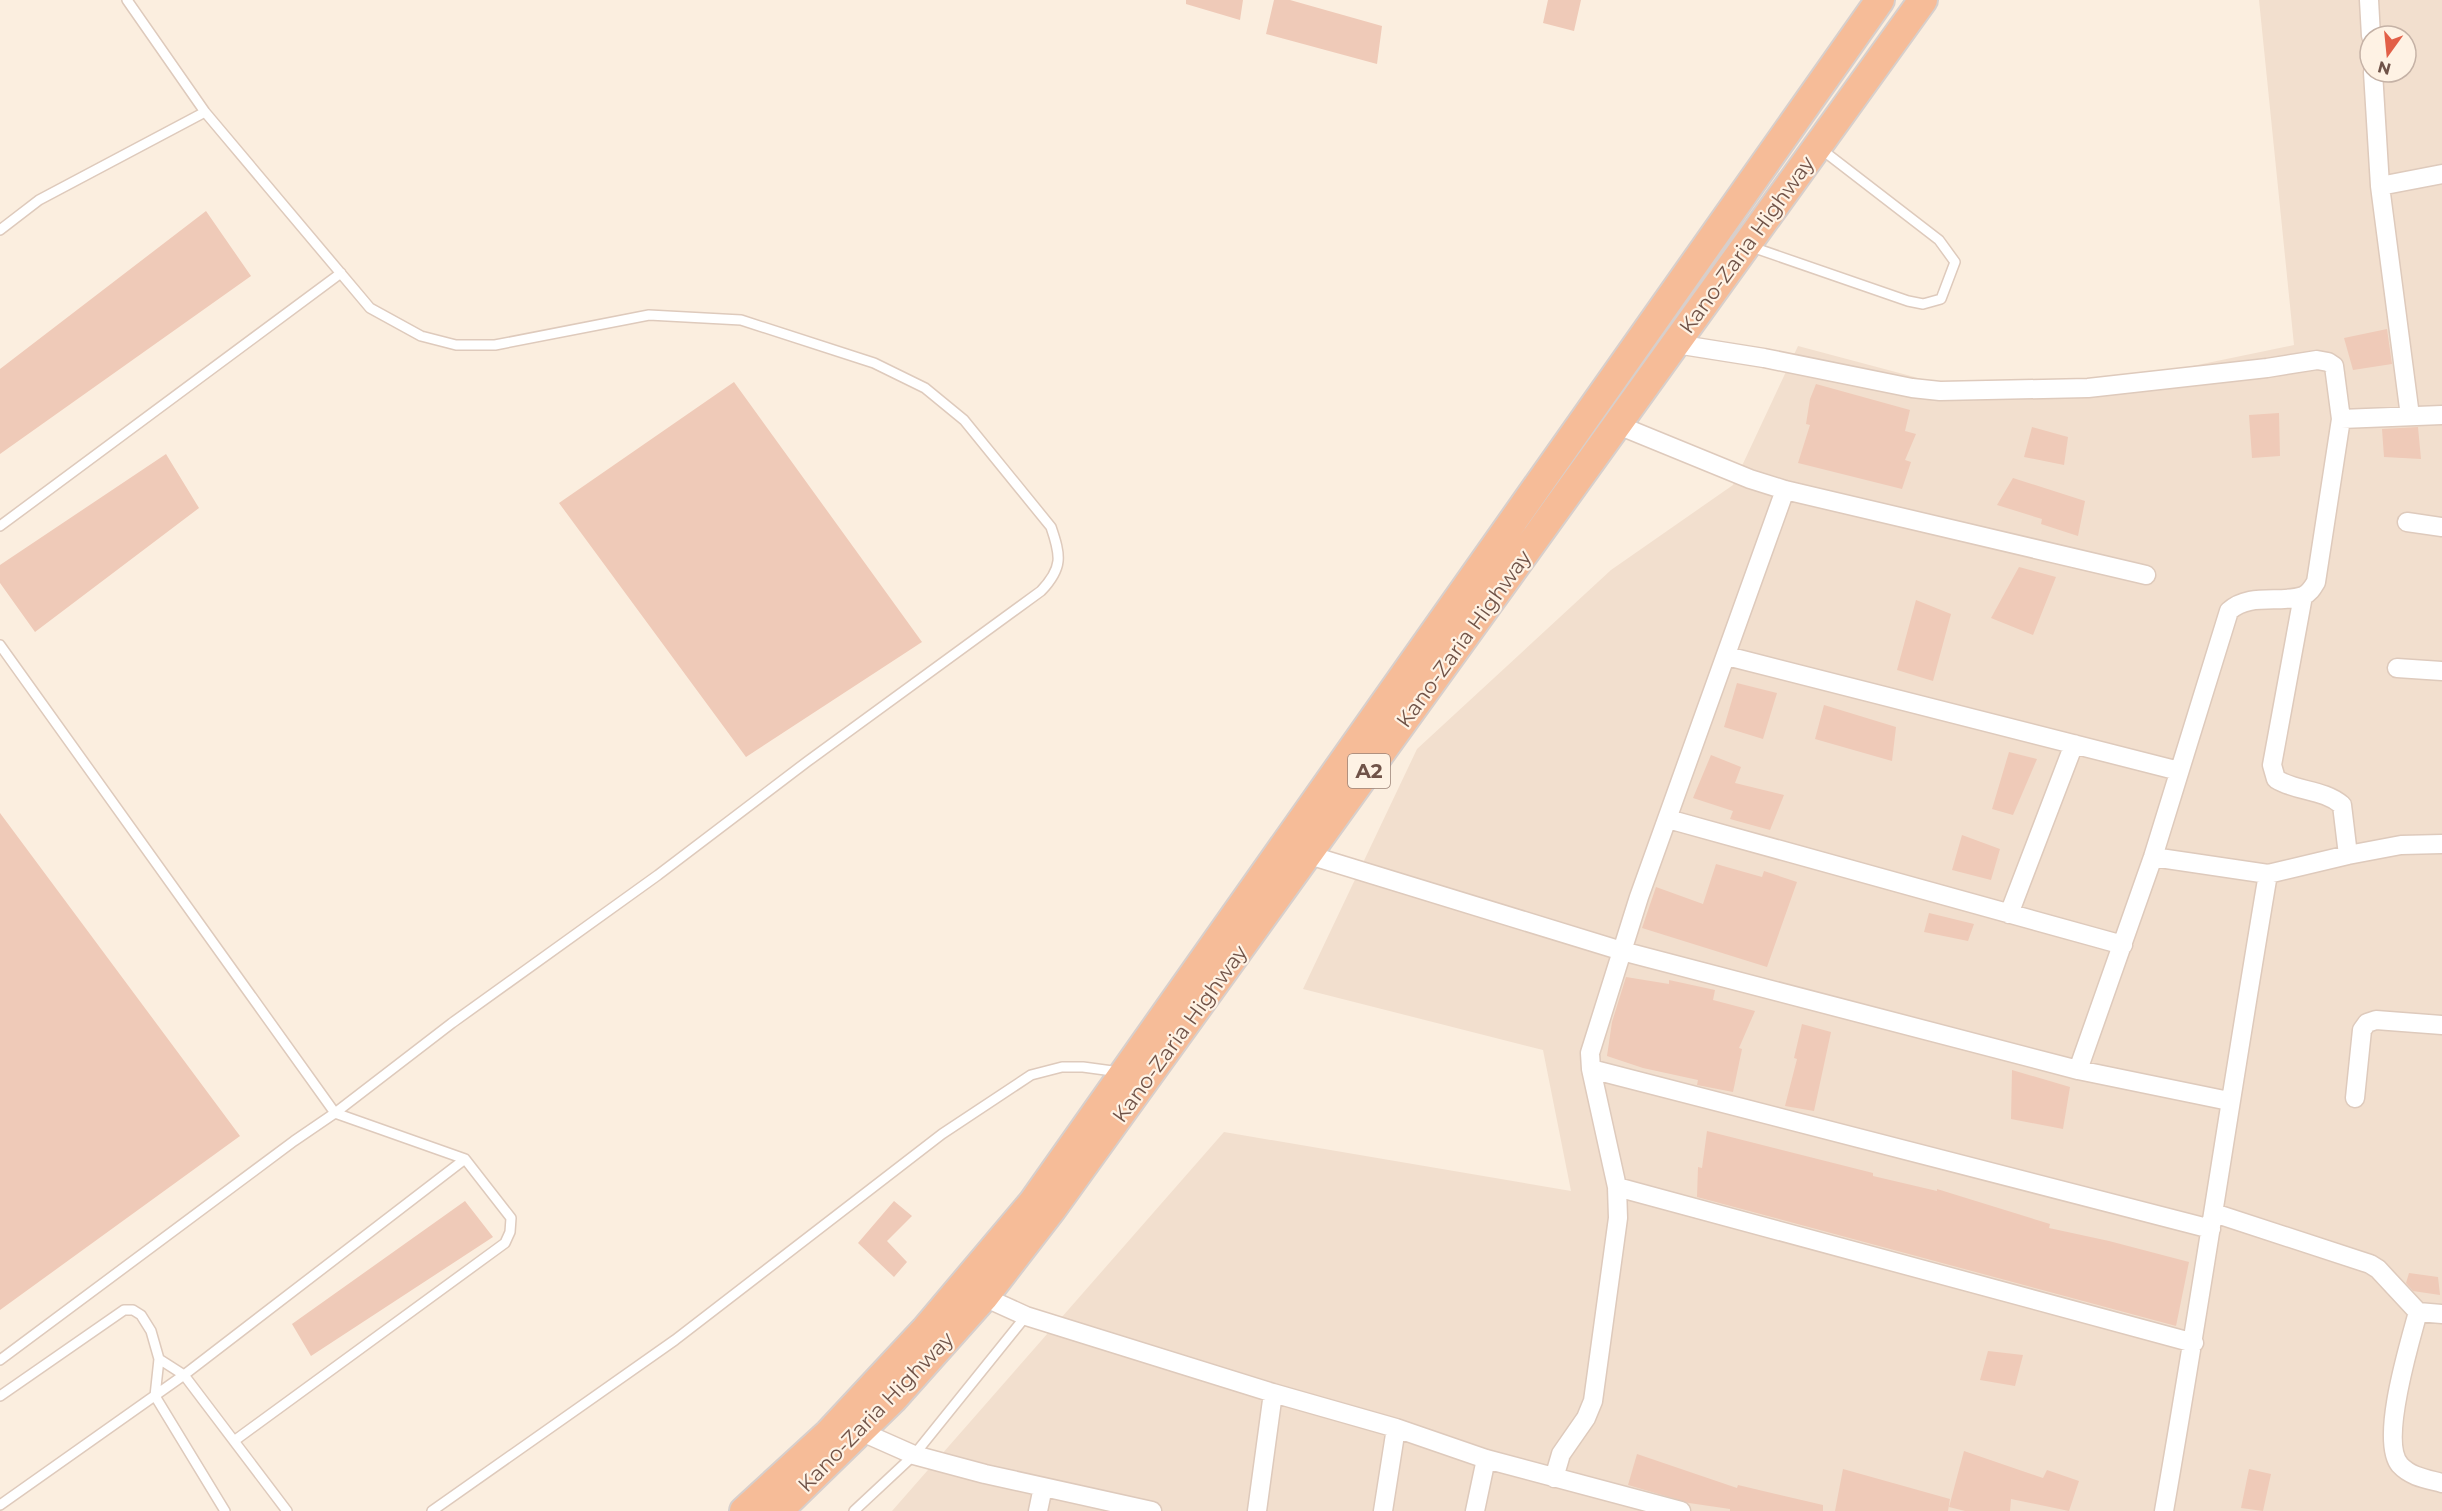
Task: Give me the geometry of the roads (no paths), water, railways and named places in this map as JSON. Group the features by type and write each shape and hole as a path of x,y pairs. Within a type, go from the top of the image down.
{"highway":[{"name":"Kano-Zaria Highway","path":"744,1511 829,1433 925,1330 1033,1203 1880,0"},
{"name":"Kano-Zaria Highway","path":"778,1511 862,1432 984,1297 1052,1209 1923,0"}],"street":[{"path":"2369,0 2370,24"},
{"path":"2374,84 2380,186 2410,416"},
{"path":"2380,186 2442,174"},
{"path":"1676,344 1764,358 1912,388 1940,391 2088,388 2267,368 2317,360 2334,366 2341,419 2316,582 2303,596 2256,600 2235,605 2229,610 2153,857 2078,1070"},
{"path":"2341,419 2442,415"},
{"path":"1618,425 1750,479 1785,490 2146,575"},
{"path":"1554,1478 1561,1454 1586,1418 1593,1401 1618,1218 1617,1187 1590,1069 1590,1053 1639,897 1785,490"},
{"path":"2408,522 2442,527"},
{"path":"2303,596 2272,765 2276,779 2289,787 2322,794 2343,805 2348,855"},
{"path":"1727,656 2179,771"},
{"path":"2397,668 2442,671"},
{"path":"2009,914 2074,744"},
{"path":"1668,819 2123,945"},
{"path":"2153,857 2268,874 2402,845 2442,844"},
{"path":"1309,855 1622,951 2078,1070 2229,1101"},
{"path":"2164,1511 2194,1343 2229,1101 2268,874"},
{"path":"2355,1098 2362,1030 2367,1023 2376,1020 2442,1025"},
{"path":"1590,1069 2212,1221 2370,1264 2378,1269 2418,1312 2442,1314"},
{"path":"1617,1187 2194,1343"},
{"path":"984,1297 1026,1316 1274,1394 1396,1428 1486,1459 1681,1511"},
{"path":"2418,1312 2400,1378 2392,1435 2399,1464 2413,1475 2442,1483"},
{"path":"1257,1511 1274,1394"},
{"path":"1383,1511 1396,1428"},
{"path":"862,1432 914,1455 1152,1511"},
{"path":"1475,1511 1486,1459"},
{"path":"1038,1511 1043,1487"}],"lane":[{"path":"0,1360 294,1140 335,1113 452,1023 658,875 808,761 1041,591 1056,573 1059,564 1057,544 1051,526 964,420 925,388 874,363 741,320 649,315 495,345 456,345 421,336 370,308 205,112 127,0"},
{"path":"0,230 39,200 205,112"},
{"path":"1747,245 1908,301 1923,304 1941,299 1955,262 1948,250 1939,240 1818,147"},
{"path":"0,526 341,273"},
{"path":"0,645 335,1113 465,1159 511,1218 510,1232 505,1243 234,1441"},
{"path":"432,1511 675,1340 942,1134 1031,1075 1062,1067 1083,1067 1124,1073"},
{"path":"0,1505 184,1375 465,1159"},
{"path":"0,1396 124,1310 133,1310 141,1315 152,1331 159,1359 155,1396 225,1511"},
{"path":"854,1511 914,1455 1026,1316"},
{"path":"159,1359 184,1375 287,1511"}]}
